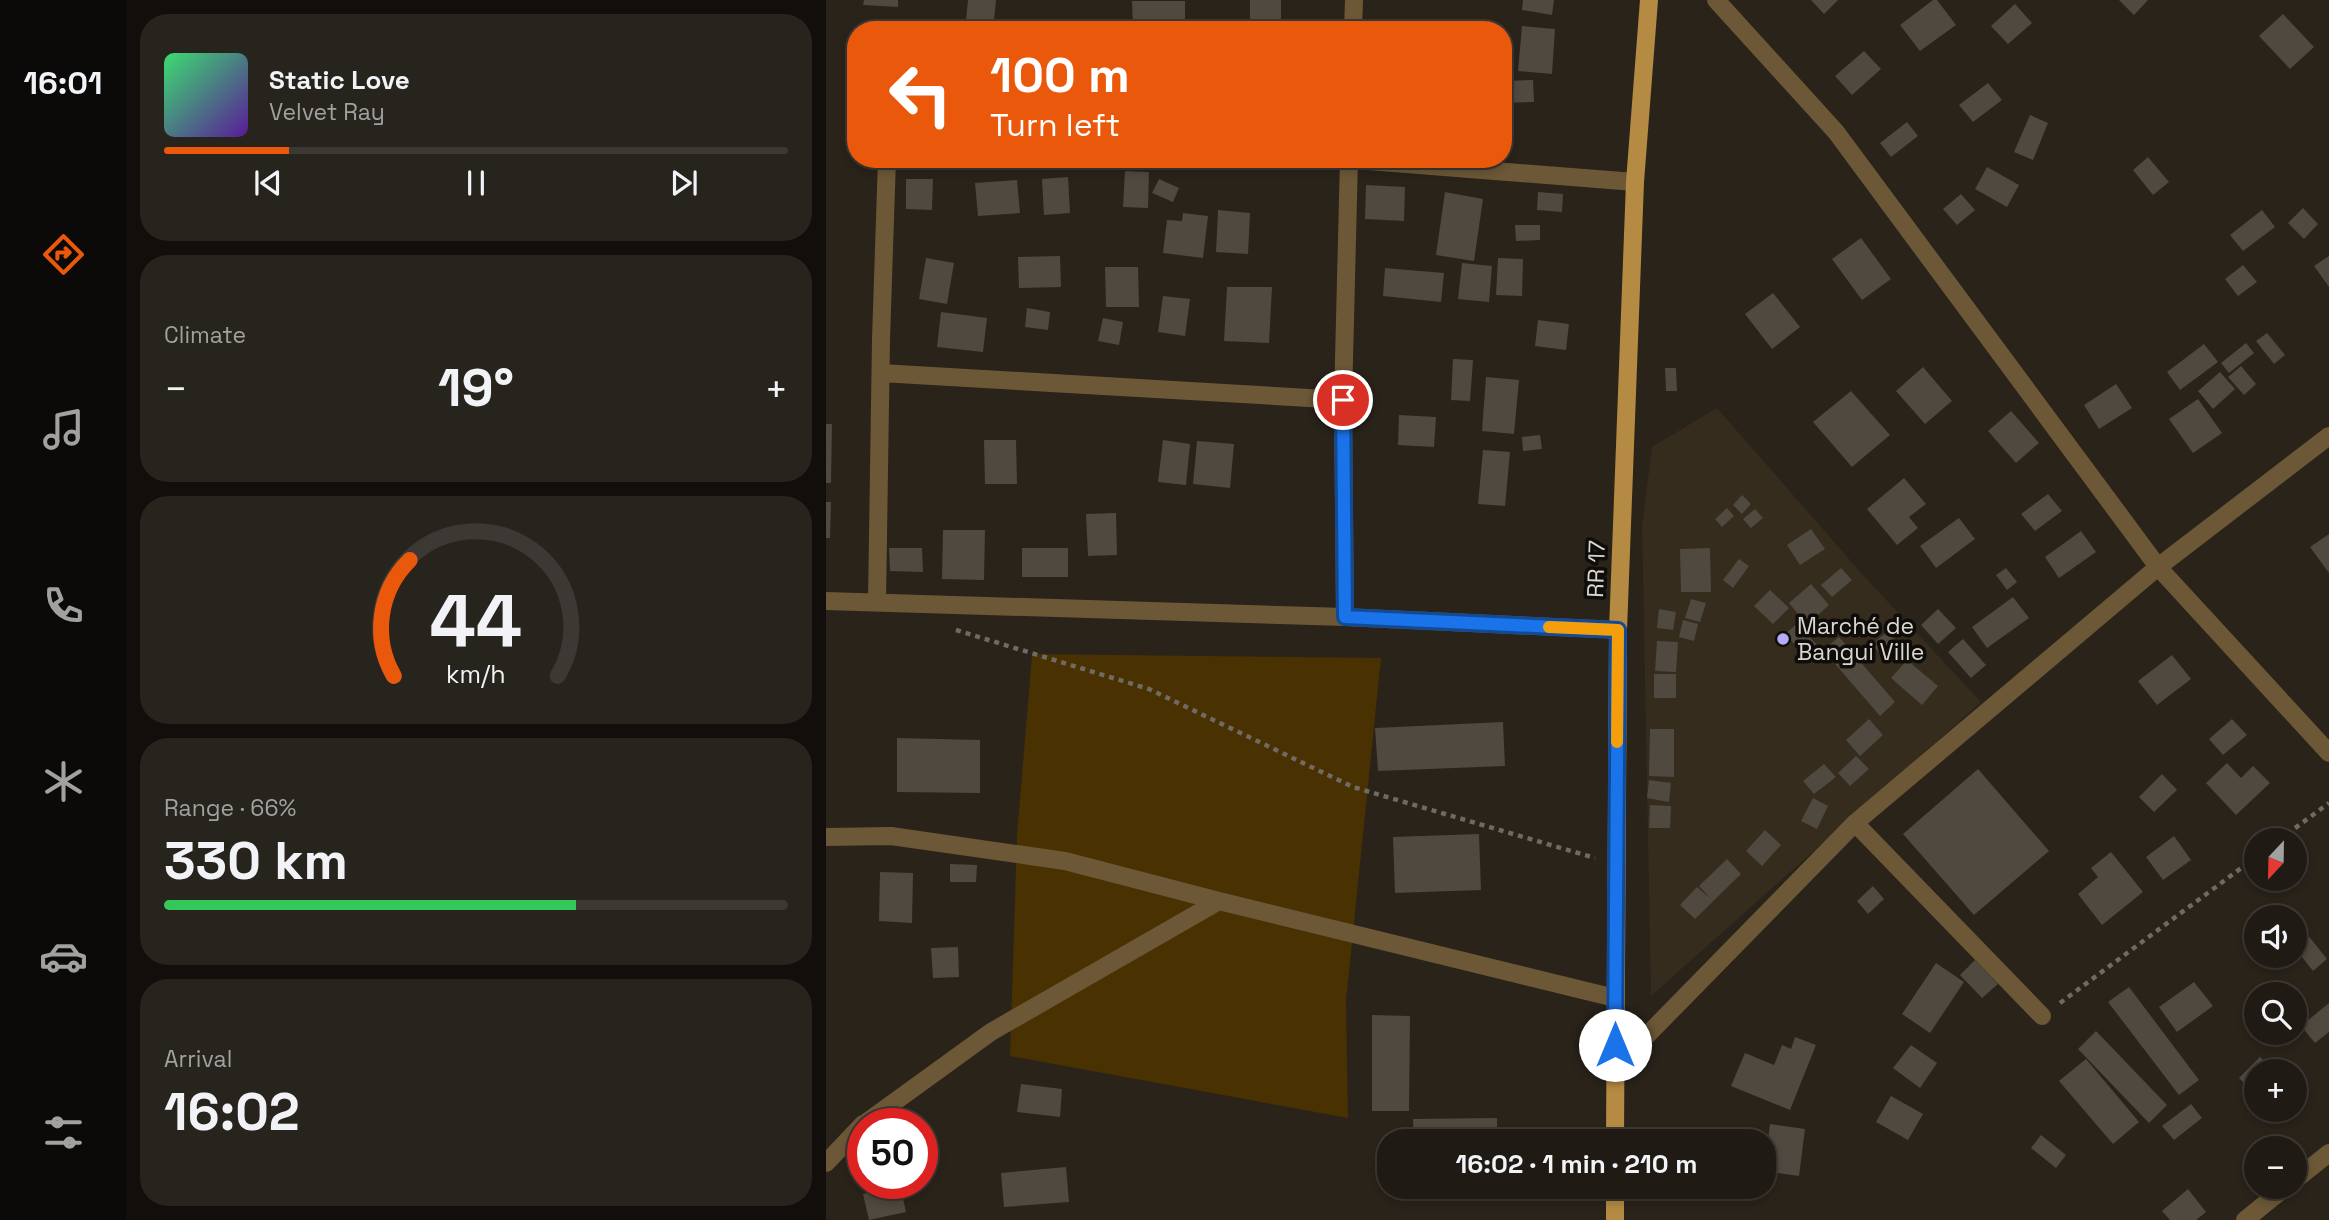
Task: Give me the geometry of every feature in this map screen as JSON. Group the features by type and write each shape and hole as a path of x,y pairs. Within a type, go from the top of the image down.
{"main road":[{"name":"RR 17","path":"1615,1129 1618,630 1635,182 1649,0"},
{"path":"1615,1199 1615,1220"}],"street":[{"path":"1353,21 1354,0"},
{"path":"1716,0 1836,132 2158,567 2329,753"},
{"path":"877,602 887,168"},
{"path":"1345,617 1343,400 1349,168"},
{"path":"1453,168 1635,182"},
{"path":"881,373 1343,400"},
{"path":"1615,1068 1855,823 2158,567 2329,436"},
{"path":"826,601 1345,617 1618,630"},
{"path":"1855,823 2042,1016"},
{"path":"826,837 891,836 1039,856 1615,998"},
{"path":"885,1108 990,1032 1219,901"},
{"path":"826,1163 847,1141"},
{"path":"2307,1171 2329,1153"},
{"path":"2245,1220 2271,1199"}],"path":[{"path":"950,628 1149,689 1353,787 1616,864"},
{"path":"2295,828 2329,803"},
{"path":"2042,1016 2244,866"}],"shaded area":[{"name":"Marché de Bangui Ville","path":"1717,408 1863,575 1981,702 1651,996 1642,525 1652,447"},
{"path":"1032,654 1381,658 1346,1001 1348,1118 1010,1056 1017,835"}],"building":[{"path":"864,0 898,0 898,7 863,5"},
{"path":"968,0 996,0 994,21 966,21"},
{"path":"1250,0 1281,0 1281,21 1250,21"},
{"path":"1523,0 1554,0 1552,15 1522,10"},
{"path":"1811,0 1838,0 1824,14"},
{"path":"1933,0 1937,0 1956,25 1920,51 1900,25"},
{"path":"2119,0 2148,0 2134,15"},
{"path":"1132,1 1185,1 1185,21 1133,21"},
{"path":"2015,4 2032,23 2008,44 1991,26"},
{"path":"2283,14 2314,47 2290,69 2259,36"},
{"path":"1522,26 1555,29 1552,74 1518,71"},
{"path":"1864,51 1881,69 1852,95 1835,76"},
{"path":"1533,80 1534,102 1512,103 1512,81"},
{"path":"1988,83 2002,100 1973,122 1959,105"},
{"path":"2030,115 2048,123 2033,160 2014,152"},
{"path":"1907,122 1918,136 1891,157 1880,143"},
{"path":"2148,157 2169,182 2153,195 2133,170"},
{"path":"1987,167 2019,185 2007,207 1975,189"},
{"path":"1125,171 1149,172 1148,208 1123,207"},
{"path":"1068,177 1070,213 1044,215 1042,179"},
{"path":"906,179 933,179 932,210 906,209"},
{"path":"1159,179 1179,188 1173,202 1152,193"},
{"path":"1017,180 1020,213 978,216 975,183"},
{"path":"1366,185 1405,187 1404,221 1365,219"},
{"path":"1445,192 1483,199 1474,261 1436,255"},
{"path":"1538,192 1563,194 1562,212 1537,210"},
{"path":"1961,194 1975,210 1957,225 1943,209"},
{"path":"2303,208 2318,224 2304,239 2288,223"},
{"path":"1218,210 1250,213 1248,254 1216,252"},
{"path":"2262,210 2275,227 2243,251 2230,235"},
{"path":"1183,213 1208,216 1203,258 1163,253 1167,220 1182,221"},
{"path":"1515,225 1540,225 1540,240 1516,241"},
{"path":"1861,238 1891,279 1862,300 1832,259"},
{"path":"1060,256 1061,287 1019,288 1018,257"},
{"path":"2329,256 2329,287 2314,266"},
{"path":"926,258 954,263 947,304 919,299"},
{"path":"1498,258 1523,259 1522,296 1496,295"},
{"path":"1462,263 1492,266 1489,302 1458,299"},
{"path":"2243,265 2257,282 2238,296 2225,279"},
{"path":"1105,267 1138,267 1139,307 1106,307"},
{"path":"1385,268 1444,273 1441,302 1383,296"},
{"path":"1227,287 1272,287 1269,343 1224,341"},
{"path":"1773,293 1800,327 1772,349 1745,314"},
{"path":"1163,296 1190,299 1185,336 1158,332"},
{"path":"1027,308 1050,312 1048,330 1025,327"},
{"path":"941,312 987,318 983,352 937,347"},
{"path":"1103,318 1123,322 1119,345 1098,341"},
{"path":"1538,320 1569,324 1566,350 1535,346"},
{"path":"2267,333 2285,355 2274,364 2256,341"},
{"path":"2246,343 2254,353 2229,373 2221,363"},
{"path":"2204,344 2218,362 2180,390 2167,372"},
{"path":"1453,359 1473,360 1470,401 1451,400"},
{"path":"2241,366 2256,384 2244,395 2228,377"},
{"path":"1923,367 1952,401 1925,424 1896,391"},
{"path":"1665,368 1676,368 1677,391 1666,391"},
{"path":"2220,372 2235,389 2213,409 2198,391"},
{"path":"1486,377 1519,380 1514,434 1482,431"},
{"path":"2116,384 2132,408 2099,429 2084,405"},
{"path":"1851,391 1890,435 1852,467 1813,422"},
{"path":"2198,399 2222,433 2193,453 2169,419"},
{"path":"2011,411 2039,443 2016,463 1988,431"},
{"path":"1399,415 1436,417 1434,447 1398,445"},
{"path":"826,424 832,424 831,483 826,483"},
{"path":"1540,435 1542,449 1523,451 1522,437"},
{"path":"984,440 1016,440 1017,484 985,484"},
{"path":"1163,440 1190,444 1186,485 1158,482"},
{"path":"1197,441 1234,444 1230,488 1193,484"},
{"path":"1483,450 1510,452 1505,506 1478,504"},
{"path":"1904,478 1926,504 1909,517 1918,528 1897,545 1867,509"},
{"path":"2048,494 2062,511 2035,531 2021,514"},
{"path":"1742,495 1751,504 1742,514 1733,505"},
{"path":"826,502 831,502 830,538 826,538"},
{"path":"1727,508 1734,516 1722,527 1715,519"},
{"path":"1755,509 1763,518 1751,528 1743,519"},
{"path":"1116,513 1117,555 1088,556 1086,514"},
{"path":"1959,518 1975,539 1936,568 1920,546"},
{"path":"1811,529 1825,549 1800,565 1787,545"},
{"path":"943,530 985,530 984,580 942,579"},
{"path":"2081,531 2096,552 2059,578 2045,557"},
{"path":"2329,534 2329,573 2310,547"},
{"path":"889,548 922,548 923,572 890,571"},
{"path":"1022,548 1068,548 1068,577 1022,577"},
{"path":"1710,548 1711,592 1681,592 1680,549"},
{"path":"1739,559 1749,566 1733,588 1723,580"},
{"path":"1841,568 1852,580 1832,597 1821,585"},
{"path":"2006,568 2017,582 2007,590 1996,575"},
{"path":"1811,584 1829,605 1807,625 1789,603"},
{"path":"1770,590 1789,608 1773,624 1754,606"},
{"path":"2013,597 2029,618 1987,648 1972,627"},
{"path":"1691,599 1706,603 1700,622 1685,618"},
{"path":"1659,609 1676,612 1673,630 1657,628"},
{"path":"1938,609 1956,628 1938,644 1921,625"},
{"path":"1683,620 1698,624 1694,641 1679,637"},
{"path":"1797,624 1819,647 1807,658 1785,634"},
{"path":"1888,631 1898,644 1883,657 1872,644"},
{"path":"1839,637 1895,702 1880,716 1823,650"},
{"path":"1963,639 1986,665 1971,678 1948,652"},
{"path":"1657,641 1678,642 1676,672 1655,671"},
{"path":"2172,655 2191,679 2157,705 2138,681"},
{"path":"1907,660 1938,686 1922,705 1891,678"},
{"path":"1654,674 1676,674 1676,698 1654,698"},
{"path":"1869,719 1883,735 1860,756 1846,740"},
{"path":"2232,719 2247,735 2223,755 2209,739"},
{"path":"1503,722 1505,766 1378,771 1375,728"},
{"path":"1650,729 1674,729 1674,777 1649,776"},
{"path":"897,738 980,740 980,793 897,792"},
{"path":"1856,756 1869,769 1850,786 1838,773"},
{"path":"2227,763 2241,778 2253,766 2270,783 2236,815 2206,783"},
{"path":"1824,764 1836,777 1814,794 1803,781"},
{"path":"1978,769 2049,851 1974,915 1903,834"},
{"path":"2162,774 2177,790 2154,812 2139,797"},
{"path":"1649,780 1671,783 1669,802 1647,798"},
{"path":"1813,798 1828,806 1817,829 1801,821"},
{"path":"1650,805 1671,806 1670,828 1649,828"},
{"path":"1765,830 1781,845 1762,866 1746,851"},
{"path":"1479,834 1481,890 1395,893 1393,837"},
{"path":"2174,836 2191,860 2163,880 2146,857"},
{"path":"2111,852 2143,892 2102,925 2078,894 2098,877 2091,868"},
{"path":"1727,859 1741,874 1695,919 1680,905 1697,887 1710,898 1699,886"},
{"path":"950,864 977,865 976,882 950,882"},
{"path":"880,872 913,873 912,923 879,921"},
{"path":"1873,886 1884,899 1868,914 1857,901"},
{"path":"2307,934 2327,959 2313,971 2307,963"},
{"path":"958,947 959,977 933,978 931,948"},
{"path":"1975,960 1998,984 1982,998 1960,975"},
{"path":"1936,963 1964,982 1930,1033 1902,1014"},
{"path":"2194,982 2213,1006 2177,1032 2159,1007"},
{"path":"2129,987 2199,1080 2179,1095 2108,1002"},
{"path":"2329,1003 2329,1032 2315,1043 2307,1033 2307,1021"},
{"path":"1372,1015 1410,1016 1409,1111 1372,1111"},
{"path":"2096,1031 2167,1105 2149,1123 2078,1049"},
{"path":"1795,1037 1816,1045 1790,1110 1731,1086 1745,1053 1774,1065 1782,1045 1791,1049"},
{"path":"1911,1045 1937,1063 1920,1088 1893,1068"},
{"path":"2086,1059 2139,1122 2113,1144 2059,1081"},
{"path":"1021,1084 1062,1089 1060,1117 1017,1112"},
{"path":"1891,1096 1923,1114 1908,1140 1876,1122"},
{"path":"2191,1104 2202,1118 2174,1140 2162,1126"},
{"path":"1497,1118 1497,1129 1413,1129 1413,1119"},
{"path":"1770,1124 1805,1129 1799,1176 1776,1173 1776,1129 1769,1129"},
{"path":"2041,1135 2066,1155 2056,1168 2031,1148"},
{"path":"1066,1167 1069,1202 1004,1207 1001,1173"},
{"path":"2188,1189 2206,1212 2196,1220 2170,1220 2162,1211"},
{"path":"864,1199 903,1199 906,1212 869,1220"}],"slow traffic":[{"path":"1549,627 1618,630 1617,742"}],"place":[{"name":"Marché de Bangui Ville","path":"1783,639"}],"route":[{"path":"1343,400 1345,617 1618,630 1615,1045"}]}
